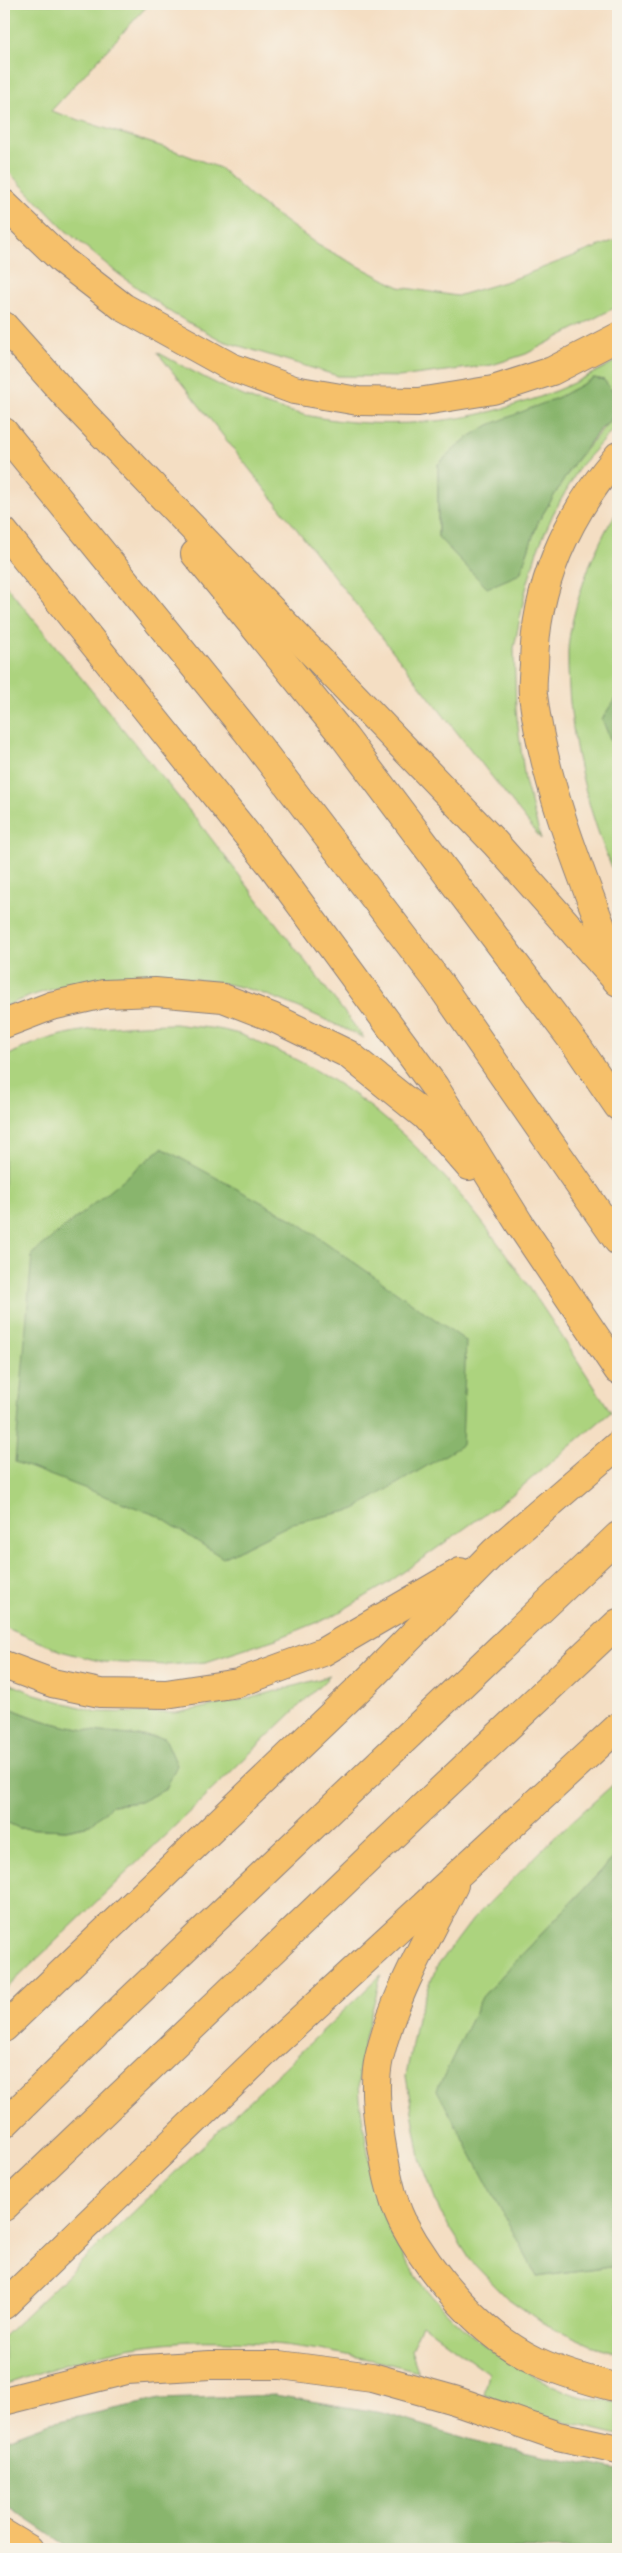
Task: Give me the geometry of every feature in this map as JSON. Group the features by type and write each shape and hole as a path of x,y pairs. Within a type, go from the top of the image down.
{"main road":[{"path":"4,204 62,260 124,308 231,367 294,390 358,401 418,402 493,390 552,371 618,337"},
{"path":"4,326 70,400 495,843 618,982"},
{"path":"70,400 345,738 579,1049 618,1106"},
{"path":"4,432 246,730 438,980 618,1241"},
{"path":"618,456 600,476 566,530 544,586 534,637 533,694 543,750 561,813 618,970"},
{"path":"4,532 273,867 434,1086 519,1223 618,1370"},
{"path":"4,1024 51,1006 104,994 156,992 222,998 272,1017 348,1054 425,1116 519,1223"},
{"path":"4,2028 371,1677 495,1551 618,1445"},
{"path":"4,2124 124,2006 618,1536"},
{"path":"4,1665 52,1683 100,1693 166,1694 238,1683 322,1652 495,1551"},
{"path":"4,2207 402,1826 618,1623"},
{"path":"4,2305 274,2044 618,1727"},
{"path":"463,1868 396,2007 378,2059 376,2110 384,2163 401,2219 433,2270 462,2304 497,2336 535,2360 583,2380 618,2388"},
{"path":"4,2401 127,2370 210,2365 280,2365 372,2377 454,2400 558,2436 618,2449"},
{"path":"4,2534 28,2549"}],"green space":[{"path":"4,4 149,4 51,111 173,150 220,168 254,199 318,245 399,287 457,296 511,280 618,239 618,306 526,354 492,365 399,377 338,376 223,341 173,314 116,272 64,229 4,167"},
{"path":"157,352 231,390 256,401 288,411 322,418 390,424 459,418 525,402 584,378 618,360 618,411 618,424 580,466 553,514 537,551 525,593 514,648 516,710 525,781 541,839","holes":["594,378 604,380 615,395 618,411 574,463 538,522 520,574 438,537 438,464 467,438 559,397"]},
{"path":"594,378 604,380 615,395 618,412 598,432 574,463 538,522 520,574 487,588 438,537 438,464 467,438 489,425 559,397"},
{"path":"618,511 618,882 597,827 581,770 571,712 568,653 570,630 585,578 604,533"},
{"path":"4,583 197,820 364,1038 301,1009 252,990 178,977 148,976 89,981 60,987 4,1007"},
{"path":"618,694 618,759 602,719"},
{"path":"175,1024 218,1029 247,1037 330,1078 381,1115 426,1157 468,1204 506,1254 611,1412 513,1494 388,1583 331,1617 276,1639 206,1662 167,1665 103,1662 64,1652 4,1627 4,1058 23,1048 65,1034 109,1027"},
{"path":"162,1148 294,1220 466,1341 462,1445 353,1510 293,1523 223,1558 158,1516 15,1462 32,1254"},
{"path":"330,1676 4,1991 4,1821 19,1828 66,1830 90,1825 112,1805 140,1802 165,1738 63,1726 24,1714 4,1705 4,1681 35,1694 97,1712 176,1713 251,1698"},
{"path":"4,1705 24,1714 63,1726 165,1738 177,1765 166,1789 140,1802 112,1805 90,1825 66,1830 19,1828 4,1821"},
{"path":"618,1780 618,1853 482,1997 537,2277 618,2266 618,2353 593,2346 543,2323 506,2297 471,2261 440,2212 420,2158 406,2076 417,2018 436,1968 473,1919 557,1835"},
{"path":"618,1853 618,2266 537,2277 437,2090 482,1997"},
{"path":"381,1975 364,2044 359,2087 373,2183 379,2205 393,2238 411,2268 431,2295 454,2320 480,2342 538,2378 570,2393 618,2403 618,2435 543,2416 484,2395 489,2373 422,2324 411,2350 418,2371 343,2354 304,2348 265,2343 186,2341 147,2345 109,2352 4,2385 4,2336"},
{"path":"275,2395 383,2413 482,2443 618,2470 618,2549 71,2549 4,2504 4,2440 50,2423 160,2399"}]}
